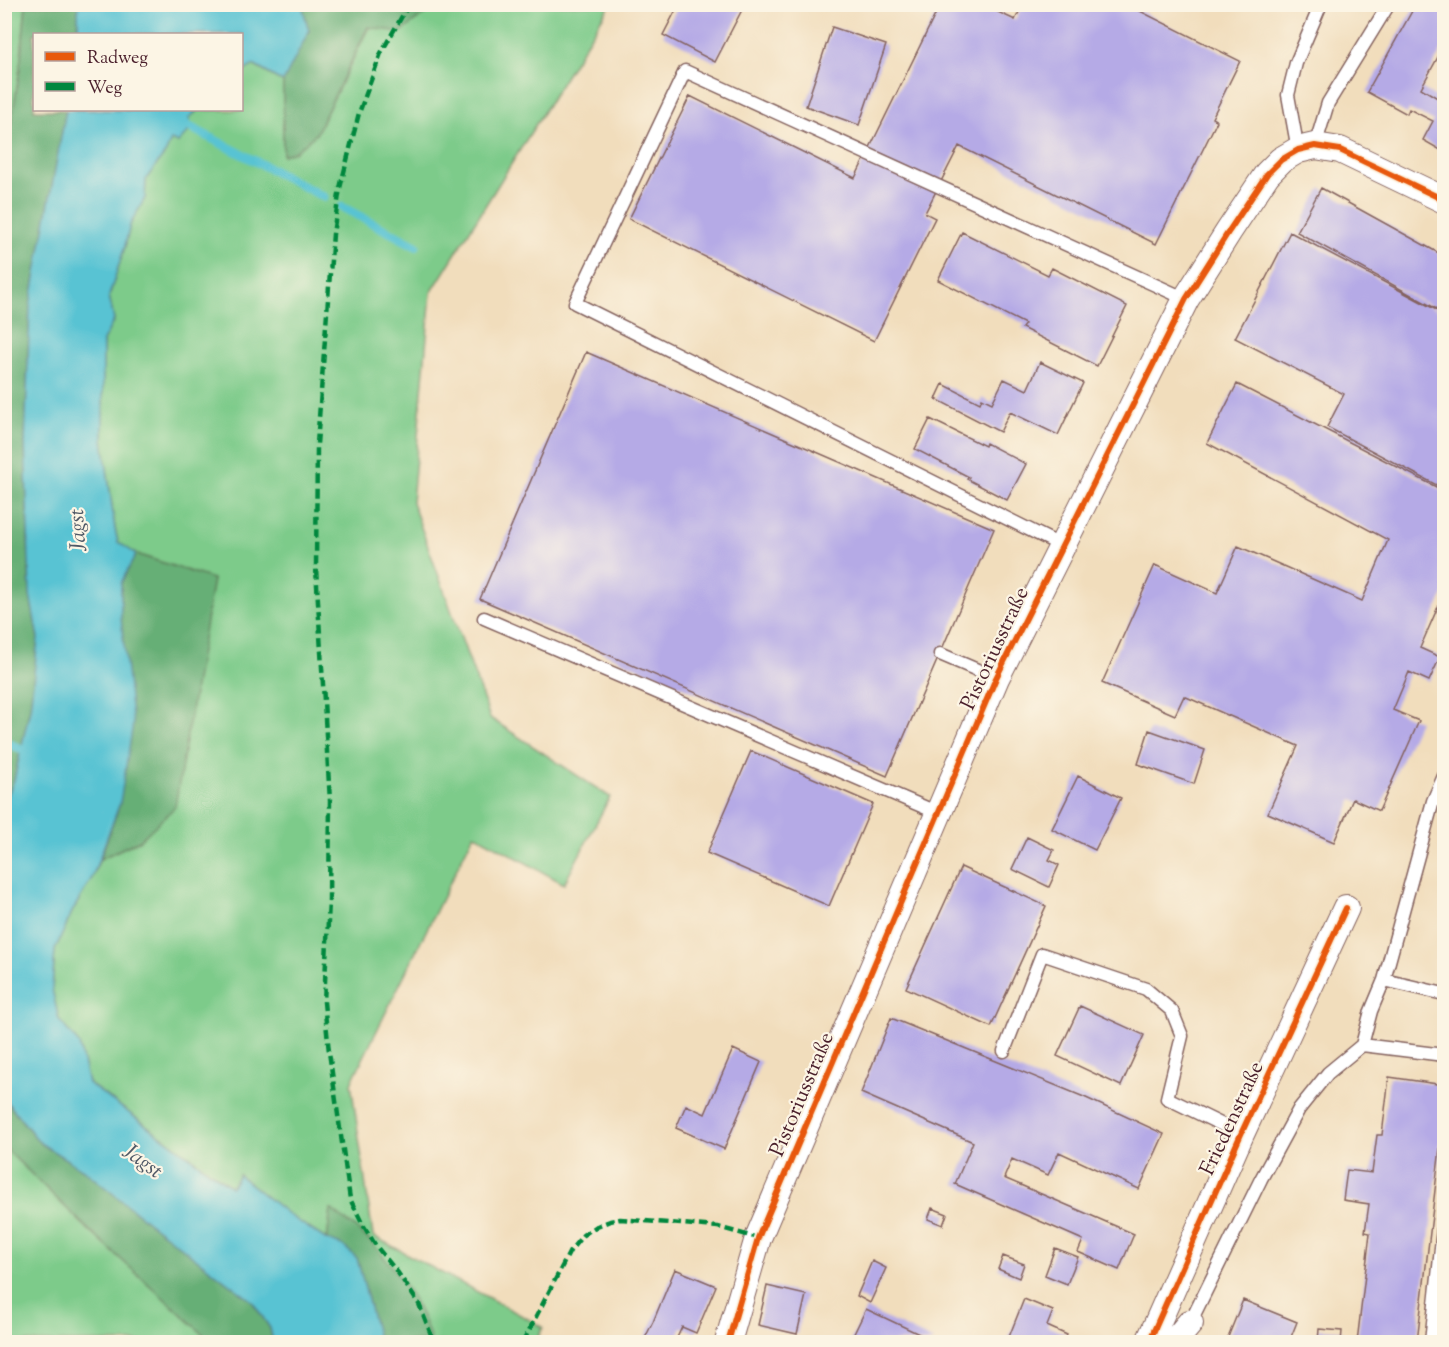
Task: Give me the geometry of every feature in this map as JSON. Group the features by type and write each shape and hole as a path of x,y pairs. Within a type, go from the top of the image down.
{"street":[{"path":"1307,148 1340,150 1444,200"},
{"name":"Pistoriusstraße","path":"728,1342 759,1238 996,678 1186,299 1268,174 1281,160 1307,148"},
{"name":"Friedenstraße","path":"1149,1342 1241,1134 1346,908"}],"lane":[{"path":"1307,148 1288,95 1296,63 1322,4"},
{"path":"1307,148 1328,103 1389,4"},
{"path":"1062,546 575,303 685,71 1186,299"},
{"path":"484,618 938,813"},
{"path":"940,654 996,678"},
{"path":"1182,1333 1299,1109 1328,1073 1362,1045 1371,1011 1384,980 1433,801 1444,776"},
{"path":"1004,1051 1042,954 1146,989 1172,1011 1182,1036 1167,1098 1241,1134"},
{"path":"1384,980 1444,994"},
{"path":"1362,1045 1444,1055"},
{"path":"1431,1342 1444,1220"}],"green space":[{"path":"5,5 26,5 20,68 5,164"},
{"path":"26,5 78,5 78,33 33,33 33,111 66,111 30,305 25,442 30,595 38,638 30,709 14,780 5,802 5,164 20,68"},
{"path":"302,5 435,5 401,32 368,27 316,134 296,151 283,155 283,82 309,31"},
{"path":"435,5 610,5 431,293 412,502 490,718 610,797 564,884 474,834 351,1083 373,1236 543,1327 536,1342 431,1342 417,1306 395,1273 370,1241 331,1210 327,1240 293,1218 239,1175 232,1187 88,1083 79,1044 59,1020 52,989 55,950 100,859 140,840 213,580 136,554 118,543 115,529 103,439 103,341 114,320 109,296 130,225 145,198 146,179 166,152 171,139 197,111 243,111 243,71 253,65 283,82 283,155 316,134 369,27 401,32"},
{"path":"136,554 213,579 175,807 140,840 100,859 120,803 121,583"},
{"path":"4,1099 40,1143 85,1171 252,1301 270,1328 273,1342 212,1342 91,1232 8,1151 5,1145"},
{"path":"4,1145 91,1232 213,1342 5,1342"},
{"path":"331,1209 367,1238 390,1264 415,1301 431,1342 379,1342 357,1258 327,1240"}],"water":[{"path":"78,5 302,5 309,31 283,82 254,65 243,71 243,33 78,33"},
{"name":"Jagst","path":"66,111 197,111 189,118 192,128 178,143 171,140 166,152 146,179 145,198 130,225 109,296 114,320 103,341 103,439 118,542 136,554 121,583 121,618 133,724 120,803 92,878 73,910 55,950 52,989 59,1020 79,1044 88,1083 231,1187 239,1175 293,1218 327,1240 342,1245 357,1258 379,1342 273,1342 270,1328 252,1301 85,1171 40,1143 5,1099 5,802 14,780 30,709 38,638 30,595 25,442 30,305"}],"building":[{"path":"679,4 745,4 715,62 663,35"},
{"path":"1023,4 1126,4 1240,61 1212,118 1217,121 1156,244 959,146 925,213 935,218 874,341 629,219 690,96 855,178 940,5 983,5 1015,20"},
{"path":"1416,4 1429,4 1444,13 1444,46 1421,88 1444,102 1444,152 1423,140 1433,121 1409,109 1407,114 1367,92"},
{"path":"832,27 886,45 859,125 806,106"},
{"path":"1321,188 1444,256 1444,313 1297,232"},
{"path":"962,232 1048,275 1052,268 1127,306 1097,366 1022,328 1025,324 938,280"},
{"path":"1290,232 1444,314 1444,489 1327,427 1344,394 1235,338"},
{"path":"586,352 994,529 887,776 480,599"},
{"path":"1040,362 1083,383 1058,435 1010,412 1000,432 936,399 943,384 980,403 982,398 992,403 1004,379 1027,390"},
{"path":"1237,384 1444,491 1444,593 1420,648 1440,657 1429,681 1409,672 1393,710 1419,721 1379,811 1353,799 1334,842 1268,813 1298,746 1184,696 1175,715 1102,683 1155,565 1217,593 1238,546 1362,601 1388,540 1207,443"},
{"path":"930,419 985,446 986,443 1026,464 1007,500 915,449"},
{"path":"1149,730 1205,750 1194,784 1138,764"},
{"path":"751,751 873,804 829,906 707,853"},
{"path":"1078,776 1121,798 1095,850 1052,829"},
{"path":"1027,837 1054,850 1049,860 1059,865 1049,887 1012,869"},
{"path":"961,867 1046,906 991,1027 906,988"},
{"path":"1080,1006 1144,1035 1121,1086 1057,1056"},
{"path":"891,1018 1084,1097 1164,1134 1139,1189 1059,1152 1048,1175 1012,1159 1004,1178 1134,1234 1119,1270 1078,1252 1083,1240 955,1184 973,1142 861,1093"},
{"path":"733,1049 761,1062 724,1149 676,1128 686,1105 705,1114"},
{"path":"1389,1077 1444,1085 1444,1114 1417,1342 1357,1342 1370,1233 1365,1232 1369,1204 1343,1200 1347,1170 1372,1173 1377,1135 1382,1135"},
{"path":"932,1208 947,1214 943,1225 928,1219"},
{"path":"1055,1248 1078,1257 1067,1284 1045,1275"},
{"path":"1003,1256 1024,1264 1019,1278 998,1269"},
{"path":"872,1261 886,1268 870,1303 857,1296"},
{"path":"675,1269 716,1286 696,1333 682,1327 675,1342 643,1342 653,1322"},
{"path":"767,1286 806,1295 797,1334 758,1325"},
{"path":"1024,1299 1053,1311 1047,1326 1067,1335 1064,1342 1007,1342"},
{"path":"1243,1300 1297,1322 1289,1342 1226,1342"},
{"path":"866,1309 934,1341 850,1342"},
{"path":"1319,1329 1342,1331 1341,1342 1318,1342"}],"waterway":[{"path":"182,123 324,197"},
{"path":"342,207 416,246"},
{"path":"4,742 30,752"}],"marked path":[{"path":"409,4 381,53 359,113 340,188 333,234 317,444 316,568 330,801 329,901 324,1002 350,1199 376,1246 419,1304 434,1342"},
{"path":"523,1342 570,1251 583,1235 597,1226 620,1219 718,1227 758,1238"}],"cycle path":[{"path":"728,1342 758,1238 996,678 1186,299 1267,174 1281,160 1298,150 1315,146 1340,150 1444,200"},
{"path":"1149,1342 1241,1134 1346,908"}]}
